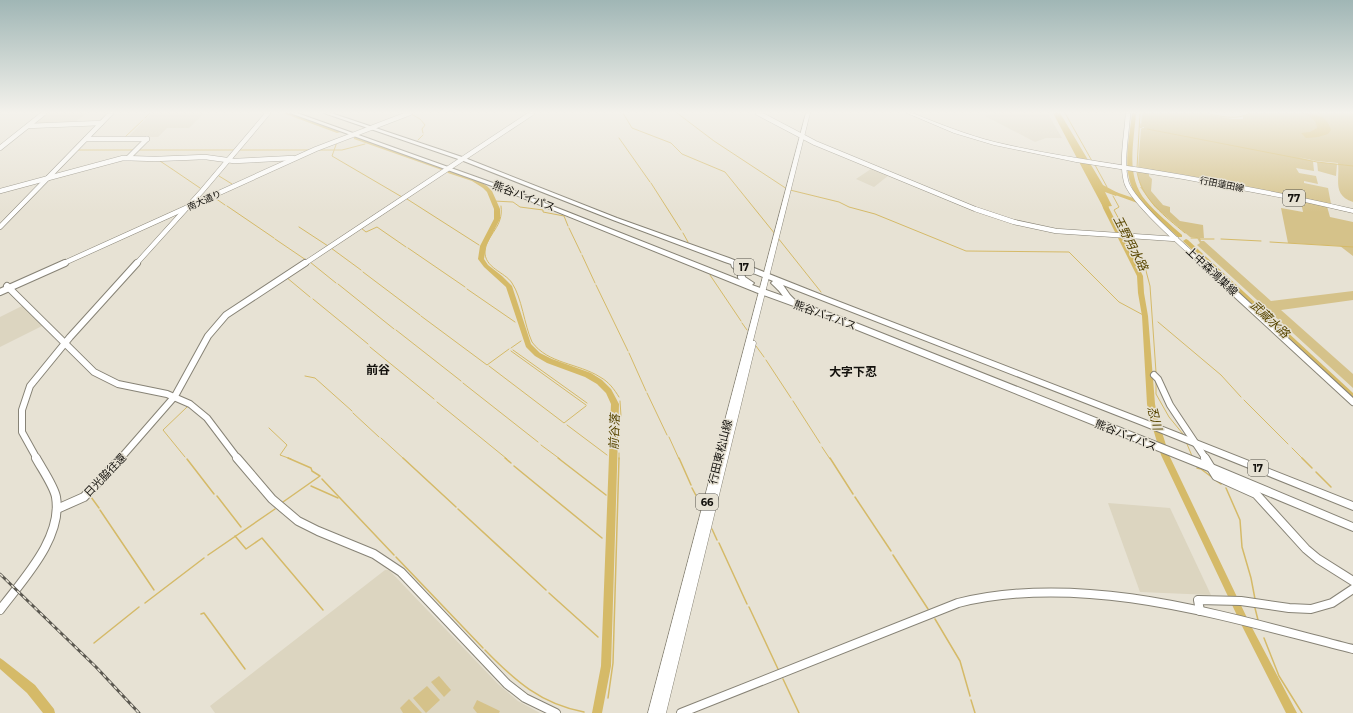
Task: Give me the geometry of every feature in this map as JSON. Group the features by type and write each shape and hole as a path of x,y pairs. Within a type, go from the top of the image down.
{"highway":[{"name":"熊谷バイパス","path":"387,146 451,166 1146,444 1209,467 1353,527"},
{"name":"熊谷バイパス","path":"428,146 727,260 767,278 1145,423 1353,506"},
{"path":"428,146 440,153 444,161 451,166"},
{"path":"461,160 471,166 476,175 488,182"},
{"path":"504,188 515,180"},
{"path":"676,257 687,246"},
{"name":"17","path":"727,260 741,271 742,278 763,290"},
{"name":"17","path":"767,278 783,288 786,298 796,305"},
{"path":"819,312 824,300"},
{"name":"17","path":"1326,495 1353,503"},
{"name":"17","path":"1327,516 1353,530"}],"main road":[{"name":"行田東松山線","path":"653,713 767,278 800,146"},
{"name":"行田蓮田線","path":"1009,146 1092,163 1134,169 1301,199 1353,211"},
{"name":"行田東松山線","path":"661,713 763,290"}],"street":[{"path":"0,227 79,146"},
{"path":"129,157 140,146"},
{"path":"0,610 41,554 49,540 56,521 56,495 22,432 21,415 26,396 35,378 240,146"},
{"name":"南大通り","path":"8,287 321,146"},
{"name":"日光脇往還","path":"57,509 78,501 90,492 119,461 175,396 208,336 226,316 482,146"},
{"path":"825,146 975,208 1014,222 1047,230 1176,238"},
{"path":"1125,168 1126,146"},
{"name":"南大通り","path":"0,290 164,218 313,150"},
{"path":"0,191 114,159 129,157 155,159 205,156 228,160 294,158"},
{"name":"上中森鴻巣線","path":"1125,168 1126,181 1141,205 1353,402"},
{"path":"164,218 173,218 174,222"},
{"path":"8,287 94,372 108,382 124,387 175,396 192,405 206,417 249,473 288,514 306,525 371,552 389,562 401,572 507,684 525,698 556,713"},
{"path":"1154,375 1158,379 1170,405 1197,444 1209,467 1216,476 1256,494 1306,549 1318,559 1353,581"},
{"path":"1200,611 1198,600 1241,601 1289,608 1311,609 1332,603 1353,588"},
{"path":"681,713 970,600 1024,592 1055,592 1138,599 1200,611 1353,649"}],"shaded area":[{"path":"1071,146 1080,146 1103,185 1118,193 1116,196 1105,192 1112,206 1103,207"},
{"path":"1140,146 1353,146 1353,202 1346,199 1342,195 1338,186 1338,163 1316,161 1298,157 1313,161 1314,171 1296,168 1299,173 1316,176 1318,184 1304,181 1304,183 1328,188 1331,204 1326,203 1330,217 1353,222 1353,256 1340,246 1288,243 1281,208 1303,212 1300,197 1179,174 1138,168"},
{"path":"1317,162 1337,164 1336,176 1318,171"},
{"path":"871,169 889,175 874,187 856,179"},
{"path":"1138,171 1149,172 1149,176 1152,179 1151,191 1163,205 1170,207 1170,212 1180,221 1203,225 1204,238 1200,238 1201,241 1204,241 1271,301 1353,291 1353,300 1281,310 1353,374 1353,388 1197,245 1200,243 1197,238 1190,237 1154,206 1140,187"},
{"path":"22,306 44,325 0,347 0,317"},
{"path":"1108,503 1170,508 1211,595 1140,592"},
{"path":"385,570 389,570 498,684 518,701 540,713 215,713 210,706"},
{"path":"439,676 451,690 444,697 431,682"},
{"path":"427,686 440,700 426,713 413,698"},
{"path":"409,699 422,713 403,713 400,708"},
{"path":"477,700 500,711 499,713 477,713 473,708"}],"waterway":[{"path":"334,150 342,150 356,146"},
{"name":"前谷落","path":"379,146 441,168"},
{"path":"625,146 650,182"},
{"path":"674,146 682,154 725,172 775,234"},
{"path":"722,146 787,189"},
{"name":"玉野用水路","path":"1084,146 1092,161"},
{"name":"武蔵水路","path":"1131,146 1130,172 1138,195 1151,210 1180,236"},
{"path":"1137,168 1138,146"},
{"path":"1236,146 1317,162 1353,166"},
{"path":"78,150 133,150"},
{"path":"138,150 235,150"},
{"path":"238,150 309,150"},
{"path":"320,150 334,150"},
{"path":"334,150 332,156 402,197"},
{"path":"160,161 200,188"},
{"name":"玉野用水路","path":"1095,165 1107,187"},
{"name":"前谷落","path":"450,172 474,180 489,191 497,209 497,219 483,246 481,259 486,266 509,286 528,345 549,361 588,375 599,382 609,391 615,404 606,666 597,713"},
{"path":"1137,172 1144,191 1155,207 1185,233"},
{"path":"219,176 232,184"},
{"path":"651,183 681,230"},
{"path":"790,190 839,202 849,207 875,214 966,251 1069,252 1119,302 1145,316"},
{"path":"1110,192 1143,203"},
{"name":"玉野用水路","path":"1113,196 1119,207 1114,210 1127,234"},
{"path":"215,198 225,205"},
{"path":"407,199 479,245"},
{"name":"忍川","path":"1104,199 1106,208 1140,276 1145,316 1151,404 1165,455 1246,625 1292,713"},
{"path":"493,201 513,202 520,207 543,210 543,212 564,216 568,226"},
{"path":"227,206 274,238"},
{"path":"501,206 500,220 486,245 486,257 491,266 509,279 512,283 521,304 532,342 546,355 591,372 603,379 611,386 619,397"},
{"path":"299,227 328,246"},
{"path":"361,228 366,232 377,227 406,247"},
{"path":"569,228 581,253"},
{"path":"683,233 688,242"},
{"path":"778,238 821,292"},
{"path":"1191,238 1197,238"},
{"path":"275,239 306,260"},
{"name":"玉野用水路","path":"1129,239 1145,267 1150,286 1156,372"},
{"path":"1200,239 1214,239"},
{"path":"1221,239 1261,241"},
{"name":"武蔵水路","path":"1186,241 1353,397"},
{"path":"1270,242 1353,247"},
{"path":"331,248 361,270"},
{"path":"408,248 465,287"},
{"path":"582,255 595,283"},
{"path":"310,262 336,283"},
{"path":"363,272 420,315"},
{"path":"710,275 741,321"},
{"path":"286,277 310,297"},
{"path":"338,284 394,329"},
{"path":"596,285 628,351"},
{"path":"467,289 515,322"},
{"path":"313,299 368,344"},
{"path":"421,316 487,365 509,349"},
{"name":"玉野用水路","path":"1158,322 1221,375 1241,397"},
{"path":"742,323 747,330"},
{"path":"396,330 461,381"},
{"path":"511,348 521,341"},
{"path":"756,346 764,357"},
{"path":"370,347 434,399"},
{"path":"513,350 587,403"},
{"path":"511,351 586,405"},
{"path":"629,353 646,391"},
{"path":"766,360 791,398"},
{"path":"489,366 564,423 586,406"},
{"path":"305,376 315,378 352,411"},
{"path":"1156,381 1156,394 1169,417 1183,434"},
{"path":"463,383 538,442"},
{"path":"647,393 667,435"},
{"name":"玉野用水路","path":"1244,400 1288,444"},
{"path":"620,401 621,416"},
{"path":"793,401 820,443"},
{"path":"437,402 507,459"},
{"path":"185,457 163,430 187,407"},
{"path":"353,413 379,437"},
{"path":"567,425 607,455"},
{"path":"269,428 287,445 280,455 291,459"},
{"path":"669,437 679,459"},
{"path":"381,438 404,459"},
{"path":"1187,444 1192,456"},
{"path":"541,445 560,459"},
{"path":"822,447 830,459"},
{"name":"玉野用水路","path":"1292,448 1312,468"},
{"path":"619,453 619,458"},
{"path":"283,502 320,476 312,471 311,468 288,458"},
{"path":"403,458 456,507"},
{"path":"505,458 511,463"},
{"path":"558,458 606,495"},
{"path":"608,698 613,663 619,458"},
{"path":"679,458 691,485"},
{"path":"830,458 853,494"},
{"path":"187,459 214,494"},
{"path":"514,466 602,538"},
{"path":"1197,468 1201,469 1213,478"},
{"name":"玉野用水路","path":"1316,472 1331,487"},
{"path":"322,479 394,555"},
{"path":"1215,480 1221,484"},
{"path":"311,486 338,498"},
{"path":"692,488 701,505"},
{"path":"1226,488 1240,520 1242,547 1251,578 1255,599"},
{"path":"217,496 241,527"},
{"path":"91,497 99,508"},
{"path":"855,497 891,551"},
{"path":"235,536 275,509"},
{"path":"458,509 546,590"},
{"path":"100,510 154,590"},
{"path":"712,529 717,540"},
{"path":"208,555 235,536"},
{"path":"235,536 246,549 262,538 323,610"},
{"path":"719,543 747,604"},
{"path":"893,555 928,609"},
{"path":"396,557 483,648"},
{"path":"145,603 204,558"},
{"path":"549,593 598,637"},
{"path":"94,643 139,607"},
{"path":"749,607 778,669"},
{"path":"1255,608 1258,620"},
{"path":"201,614 204,613 245,669"},
{"path":"935,619 960,661 970,696"},
{"path":"1264,638 1279,676 1302,713"},
{"path":"485,650 507,672 530,690 555,703 584,712"},
{"path":"0,663 31,689 50,713"},
{"path":"783,679 799,713"},
{"path":"971,700 975,713"}],"railway":[{"path":"0,574 96,667 139,713"}],"district":[{"name":"前谷","path":"378,369"},
{"name":"大字下忍","path":"853,371"}]}
